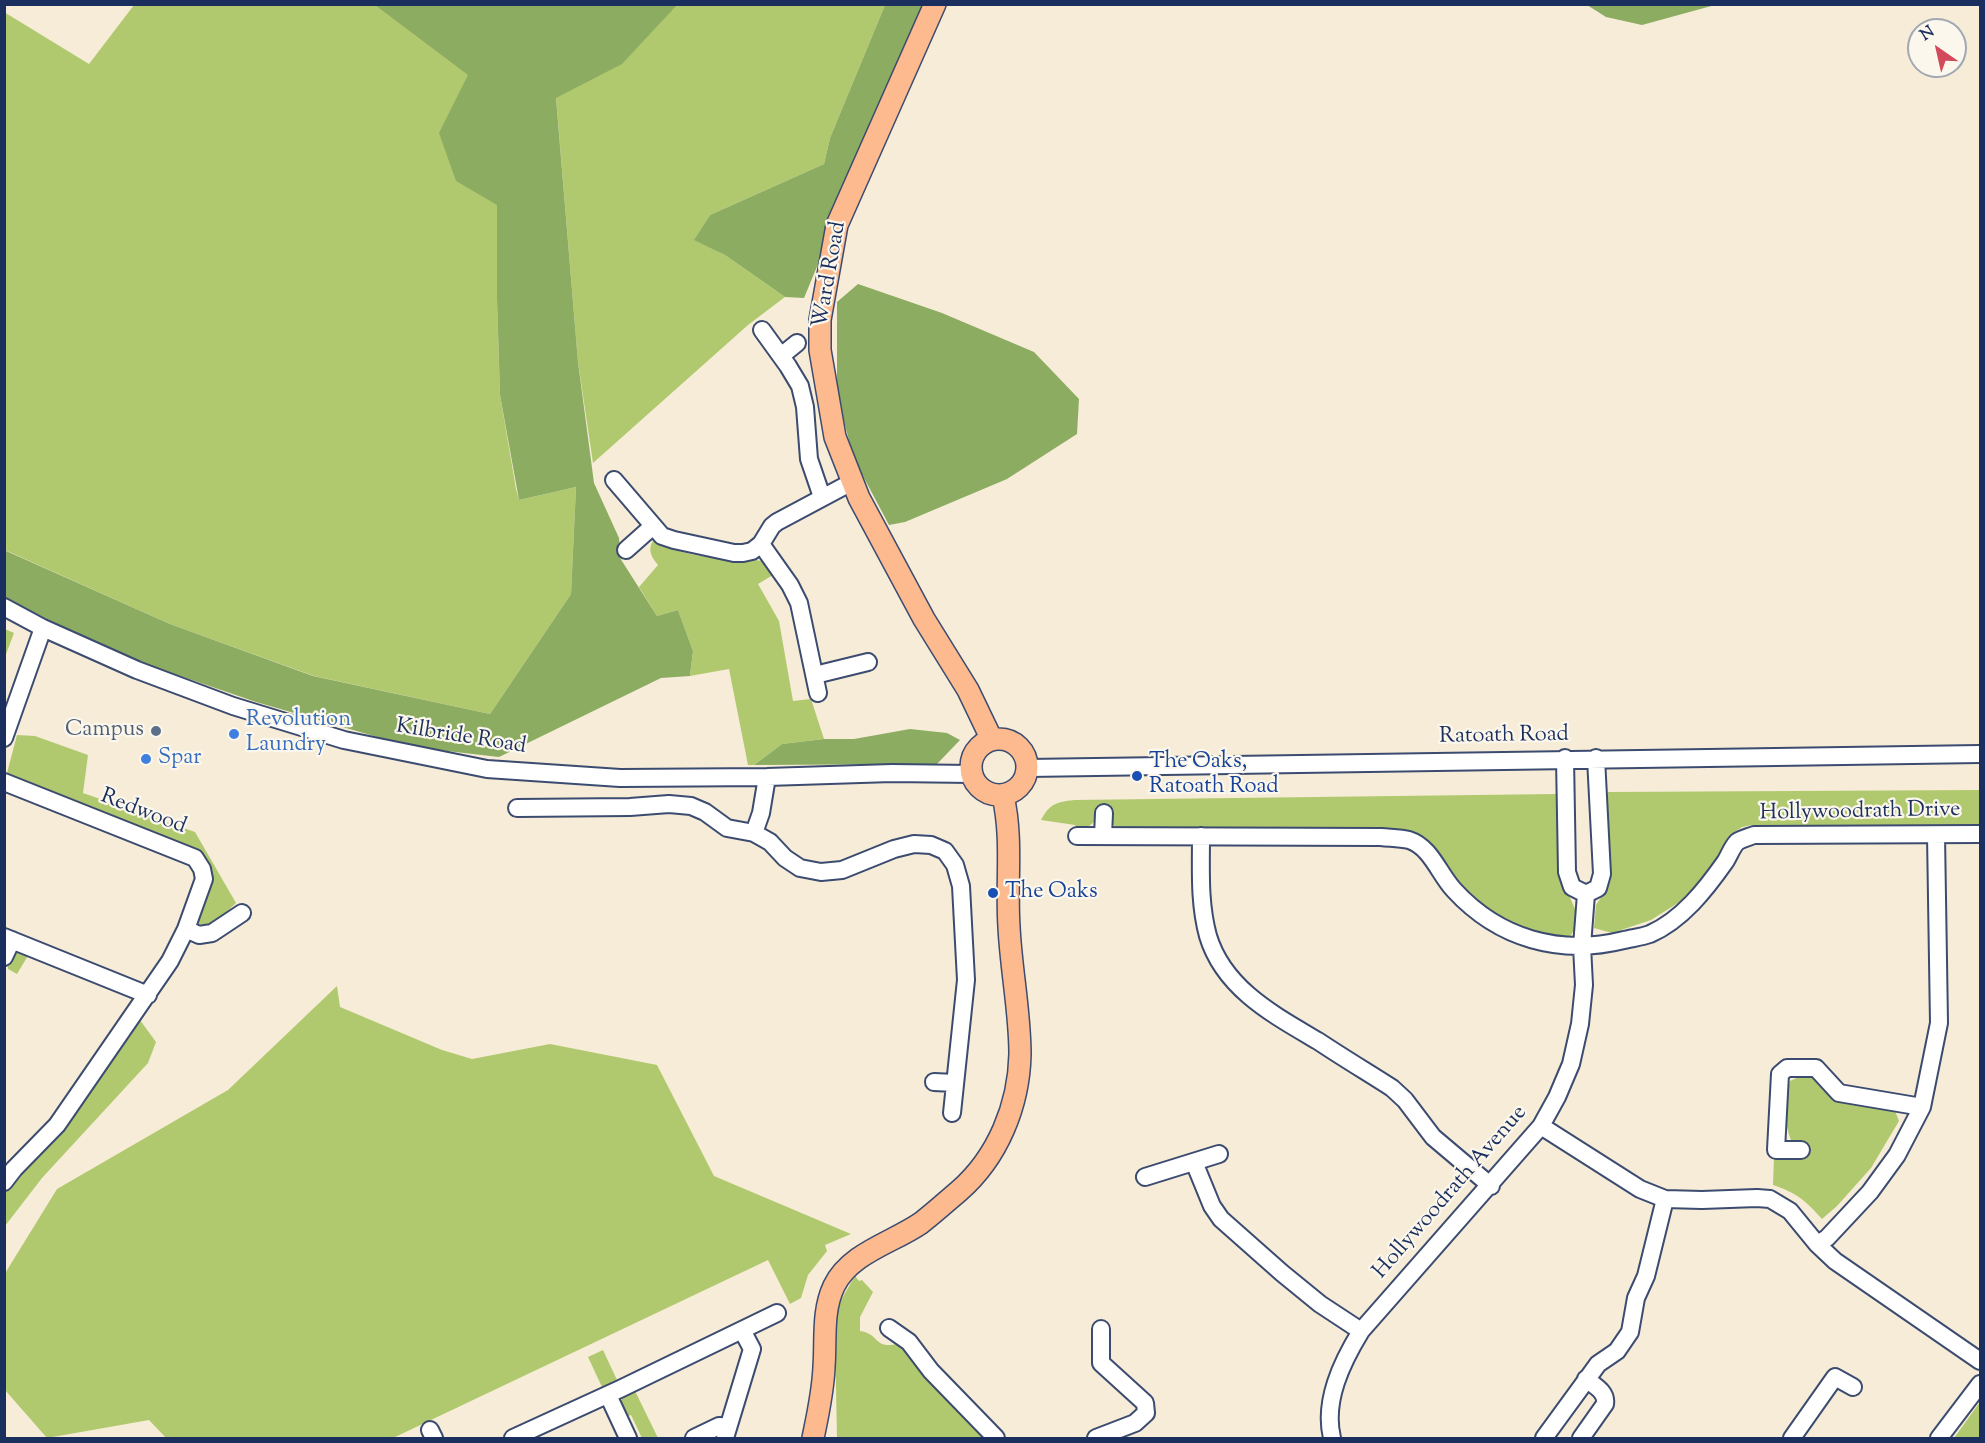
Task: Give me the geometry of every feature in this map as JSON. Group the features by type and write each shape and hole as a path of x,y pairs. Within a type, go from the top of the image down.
{"main road":[{"name":"Ward Road","path":"934,4 837,225 820,320 820,350 835,437 852,482 924,619 968,690 992,740"},
{"path":"992,740 1009,741 1017,745 1023,751 1028,768 1023,783 1011,793 1003,796 987,793 975,782 972,774 973,757 978,749 992,740"},
{"path":"813,1438 822,1401 828,1300 839,1276 869,1252 919,1224 969,1183 987,1162 1010,1116 1020,1054 1009,928 1008,821 1003,796"}],"street":[{"path":"762,330 800,386 805,407 809,459 822,497"},
{"path":"781,356 797,343"},
{"path":"614,480 662,536 734,553 752,551 761,544 777,522 852,482"},
{"path":"626,550 653,525"},
{"path":"761,544 790,585 799,603 818,693"},
{"name":"Kilbride Road","path":"4,607 43,628 187,690 276,721 344,740 487,769 620,778 892,773 972,774"},
{"path":"4,738 43,628"},
{"path":"815,675 868,662"},
{"name":"Ratoath Road","path":"1028,768 1565,758 1980,754"},
{"path":"1565,758 1567,872 1572,887 1586,894 1598,888 1602,874 1596,758"},
{"path":"754,833 761,813 766,777"},
{"name":"Redwood","path":"4,782 195,858 204,879 186,929 170,961 57,1125 4,1182"},
{"path":"517,807 537,801 691,806 705,812 727,828 754,833 770,842 785,858 800,868 821,872 842,870 894,849 914,844 931,845 945,851 955,865 961,886 966,980 952,1113"},
{"path":"1103,836 1104,813"},
{"name":"Hollywoodrath Drive","path":"1077,836 1381,837 1409,840 1422,848 1454,891 1477,912 1494,923 1515,934 1560,946 1582,946 1606,945 1650,934 1669,922 1697,899 1737,842 1754,835 1980,834"},
{"path":"1817,1244 1827,1238 1870,1192 1898,1155 1922,1107 1939,1023 1935,835"},
{"path":"1201,836 1201,904 1209,938 1219,961 1233,981 1268,1011 1392,1088 1405,1100 1433,1137 1491,1186"},
{"name":"Hollywoodrath Avenue","path":"1332,1438 1330,1401 1350,1348 1361,1331 1491,1186 1541,1126 1557,1097 1571,1064 1580,1024 1584,985 1582,946 1586,894"},
{"path":"186,929 199,935 213,933 242,912"},
{"path":"4,957 8,938 148,994"},
{"path":"1801,1150 1776,1150 1780,1074 1787,1068 1816,1068 1839,1093 1922,1107"},
{"path":"934,1082 955,1083"},
{"path":"1541,1126 1640,1188 1665,1199 1770,1199 1790,1211 1817,1244 1835,1261 1980,1361"},
{"path":"1145,1177 1220,1154"},
{"path":"1194,1161 1212,1206 1221,1219 1320,1304 1361,1331"},
{"path":"1551,1436 1586,1379 1598,1364 1617,1351 1630,1332 1636,1298 1646,1276 1665,1199"},
{"path":"513,1438 777,1313"},
{"path":"889,1328 909,1342 931,1371 996,1438"},
{"path":"1096,1438 1136,1423 1146,1413 1145,1403 1101,1363 1101,1329"},
{"path":"694,1438 719,1426 726,1433 752,1349 742,1330"},
{"path":"1792,1438 1835,1377 1852,1387"},
{"path":"1581,1438 1605,1404 1606,1399 1602,1392 1586,1379"},
{"path":"1939,1438 1980,1384"},
{"path":"608,1395 628,1438"}],"green space":[{"path":"134,5 450,5 498,98 497,300 500,395 516,489 519,500 576,487 571,594 490,714 314,676 170,624 5,550 4,12 89,64"},
{"path":"375,5 677,5 622,64 556,98 578,362 594,483 619,538 620,558 657,616 678,610 693,651 690,676 661,678 499,757 412,747 256,702 140,662 5,597 4,550 170,624 313,676 490,714 571,594 576,487 519,500 500,395 497,205 456,181 439,133 468,75"},
{"path":"645,5 885,5 830,138 824,164 710,215 695,239 725,255 785,297 748,325 593,463 578,362 556,97"},
{"path":"885,5 925,5 804,298 785,297 725,255 694,240 710,215 824,164 830,138"},
{"path":"1587,5 1715,5 1642,25 1606,17"},
{"path":"858,284 942,313 1034,352 1079,399 1077,434 1007,479 905,522 889,525 854,459 837,395 837,302"},
{"path":"658,540 669,547 695,555 763,561 773,575 758,584 779,621 793,701 811,699 824,739 782,744 754,765 748,765 729,669 690,676 693,651 678,610 657,616 639,587 658,565 650,551 653,541"},
{"path":"5,629 14,633 5,657"},
{"path":"910,729 947,733 960,740 937,764 754,765 782,744 824,739 854,739"},
{"path":"17,735 35,736 88,755 83,793 195,832 236,903 211,923 206,925 195,921 206,867 81,803 16,780 7,773"},
{"path":"1980,790 1980,825 1752,825 1742,827 1733,833 1689,896 1651,920 1612,933 1594,928 1596,905 1606,890 1608,792"},
{"path":"1556,794 1560,799 1565,886 1575,909 1576,927 1569,938 1552,937 1520,926 1491,912 1463,886 1440,859 1434,848 1419,836 1119,831 1112,823 1111,811 1097,817 1089,826 1076,828 1075,825 1041,820 1047,810 1054,805 1074,800"},
{"path":"24,951 29,954 17,974 8,969 8,961 14,954"},
{"path":"337,986 340,1007 442,1050 472,1059 550,1044 657,1065 714,1176 851,1234 825,1245 827,1251 808,1275 801,1298 790,1304 768,1260 393,1438 166,1438 149,1420 47,1438 5,1390 4,1275 57,1189 228,1090"},
{"path":"137,1016 156,1042 148,1063 42,1178 5,1226 5,1190 16,1172"},
{"path":"1801,1076 1816,1078 1828,1095 1842,1103 1895,1111 1899,1121 1871,1168 1837,1206 1822,1219 1801,1198 1773,1185 1774,1158 1803,1158 1803,1143 1791,1140 1786,1111 1790,1081"},
{"path":"855,1276 873,1292 860,1317 860,1331 871,1335 881,1344 901,1343 955,1409 987,1438 837,1438 835,1335 838,1305"},
{"path":"603,1350 617,1380 602,1387 588,1357"},
{"path":"635,1391 658,1438 642,1438 631,1415 625,1417 618,1405 623,1398"},
{"path":"1980,1402 1980,1438 1954,1438"}],"place":[{"name":"Campus","path":"156,731"},
{"name":"Revolution Laundry","path":"234,734"},
{"name":"Spar","path":"146,759"},
{"name":"The Oaks, Ratoath Road","path":"1137,776"},
{"name":"The Oaks","path":"993,893"}]}
